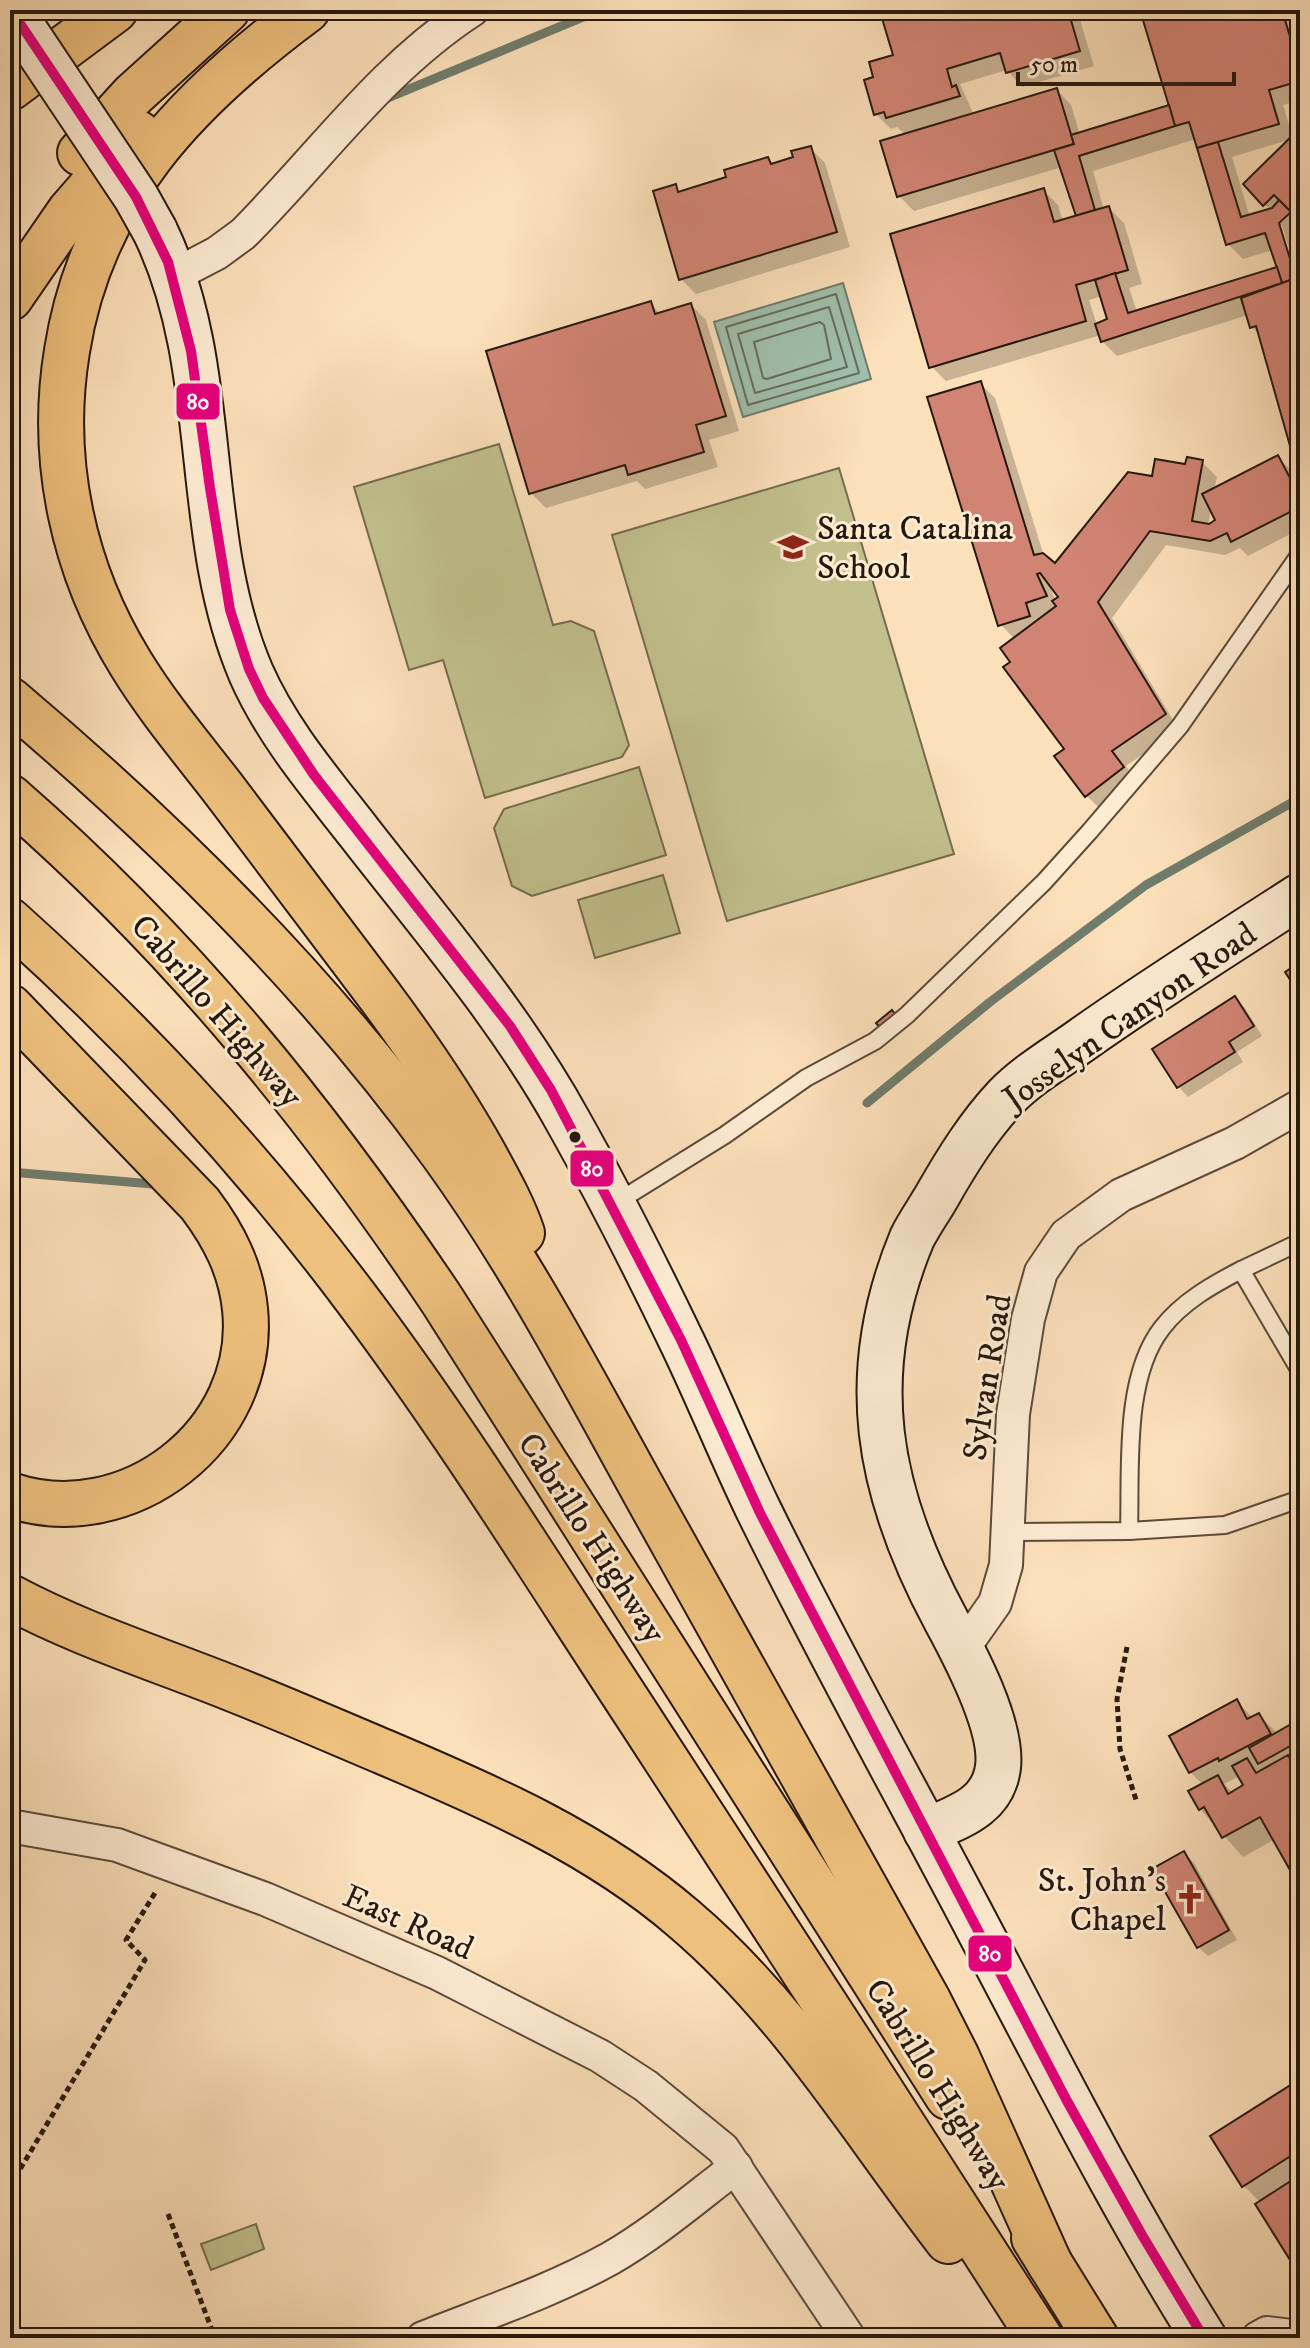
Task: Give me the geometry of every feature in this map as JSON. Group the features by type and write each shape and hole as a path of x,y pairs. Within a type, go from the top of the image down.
{"highway":[{"path":"10,19 24,10"},
{"path":"10,88 115,10"},
{"path":"10,243 112,117 163,66 227,10"},
{"path":"10,298 70,211 133,139 215,61 285,10"},
{"path":"307,10 234,68 189,109 148,157 105,229 75,308 64,366 62,460 72,523 90,583 132,665 396,1018 469,1127 512,1203 560,1341"},
{"path":"10,700 102,779 194,866 324,1006 405,1104 497,1233 928,2000 957,2057 1050,2264"},
{"name":"Cabrillo Highway","path":"10,797 124,904 213,998 303,1105 370,1194 442,1300 842,1927 1096,2338"},
{"name":"Cabrillo Highway","path":"10,921 116,1023 234,1149 315,1245 400,1358 507,1514 1040,2338"},
{"path":"10,1007 200,1204 221,1233 235,1262 243,1294 246,1328 241,1364 223,1412 203,1440 175,1466 141,1487 103,1501 60,1505 10,1495"},
{"path":"10,1564 87,1614 235,1689"},
{"path":"10,1597 95,1637 235,1689 468,1788 525,1815 609,1863 682,1917 739,1970 788,2025 1022,2338"}],"street":[{"path":"11,10 136,197 155,231 173,276 191,351 216,534 230,610 249,669 263,698 305,762 510,1026 563,1112 681,1340 760,1513 926,1831 1111,2181 1204,2338"},
{"path":"173,276 217,253 243,234 390,76 433,38 472,10"},
{"name":"Josselyn Canyon Road","path":"926,1831 967,1813 989,1795 998,1766 994,1730 962,1650 913,1554 885,1459 878,1407 881,1348 892,1293 913,1236 972,1138 1008,1095 1143,997 1300,896"},
{"name":"Sylvan Road","path":"962,1650 995,1603 1006,1565 1013,1414 1028,1319 1041,1272 1066,1235 1121,1195 1226,1147 1300,1106"},
{"name":"East Road","path":"10,1826 117,1845 265,1899 437,1973 600,2056 646,2086 714,2141 736,2167 849,2338"},
{"path":"423,2338 548,2289 613,2257 661,2226 736,2167"},
{"path":"1258,2338 1267,2333 1300,2337"}],"lane":[{"path":"613,1205 725,1135 806,1078 875,1041 907,1015 1044,882 1180,726 1300,554"},
{"path":"1129,1531 1135,1395 1147,1353 1162,1328 1181,1307 1241,1270 1300,1242"},
{"path":"1241,1270 1300,1371"},
{"path":"1008,1532 1129,1531 1225,1525 1300,1499"}],"path":[{"path":"1127,1647 1117,1699 1120,1749 1137,1803"},
{"path":"10,2186 145,1960 126,1940 155,1893"},
{"path":"168,2214 215,2338"}],"shaded area":[{"path":"499,444 553,625 571,621 594,631 629,745 622,757 485,798 443,660 409,670 354,487"},
{"path":"839,468 954,854 727,921 612,535"},
{"path":"639,767 666,855 532,896 512,886 494,828 504,809"},
{"path":"663,875 680,933 595,958 578,900"},
{"path":"256,2224 264,2249 211,2270 201,2244"}],"water":[{"path":"843,283 871,379 743,417 714,322"}],"building":[{"path":"899,10 1068,10 1080,51 1006,73 1000,53 947,69 952,87 956,85 960,96 886,118 884,112 874,115 864,80 873,77 869,62 893,55 881,15"},
{"path":"1165,10 1282,10 1300,70 1300,81 1269,90 1279,124 1197,148 1189,122 1175,126 1142,17"},
{"path":"1057,88 1074,144 897,197 880,141"},
{"path":"1169,105 1175,126 1079,156 1095,210 1076,216 1054,150 1074,144 1071,135"},
{"path":"1300,128 1300,203 1291,212 1274,195 1263,206 1243,184"},
{"path":"1218,142 1241,217 1272,208 1279,200 1291,212 1279,223 1296,278 1282,283 1265,233 1226,245 1197,148"},
{"path":"811,146 837,232 679,280 653,191 676,184 678,192 726,177 724,170 768,157 771,164 793,157 791,151"},
{"path":"1044,188 1054,222 1109,206 1128,270 1076,285 1086,321 929,368 890,234"},
{"path":"1277,267 1282,283 1101,342 1095,324 1107,319 1095,280 1115,273 1128,313"},
{"path":"1296,278 1300,292 1300,458 1294,460 1256,326 1250,328 1241,298"},
{"path":"651,301 655,314 691,303 726,416 696,425 704,452 628,475 625,465 529,494 486,351"},
{"path":"981,381 1034,555 1043,553 1055,563 1128,472 1152,476 1155,459 1185,464 1187,457 1203,460 1192,521 1209,524 1215,520 1202,494 1278,455 1300,497 1300,507 1231,542 1227,533 1210,541 1150,531 1098,602 1166,714 1112,751 1124,767 1085,797 1054,756 1064,749 1003,667 1010,662 1000,648 1056,606 1052,601 1058,597 1040,573 1037,574 1047,596 1026,603 1030,616 998,626 927,397"},
{"path":"1300,962 1300,995 1285,972"},
{"path":"1235,996 1254,1026 1229,1042 1235,1052 1177,1088 1152,1049"},
{"path":"892,1010 899,1019 884,1032 876,1023"},
{"path":"1237,1699 1247,1719 1259,1713 1271,1734 1189,1773 1169,1736"},
{"path":"1300,1719 1300,1759 1292,1745 1258,1764 1249,1748"},
{"path":"1288,1755 1300,1771 1300,1864 1290,1870 1260,1817 1222,1838 1204,1807 1199,1810 1188,1791 1218,1775 1228,1794 1243,1785 1232,1766 1247,1758 1256,1773"},
{"name":"St. John's Chapel","path":"1184,1851 1229,1930 1197,1948 1152,1869"},
{"path":"1300,2079 1300,2150 1242,2187 1210,2136"},
{"path":"1300,2175 1300,2276 1255,2204"}],"waterway":[{"path":"385,99 600,10"},
{"path":"867,1103 990,1002 1146,885 1300,798"},
{"path":"10,1172 153,1184"}],"transit line":[{"name":"80","path":"11,10 136,197 168,262 191,351 230,610 249,669 263,698 314,775 510,1026 551,1090 681,1340 760,1513 1067,2101 1204,2338"}],"place":[{"name":"Santa Catalina School","path":"793,547"},
{"name":"St. John's Chapel","path":"1190,1899"}]}
